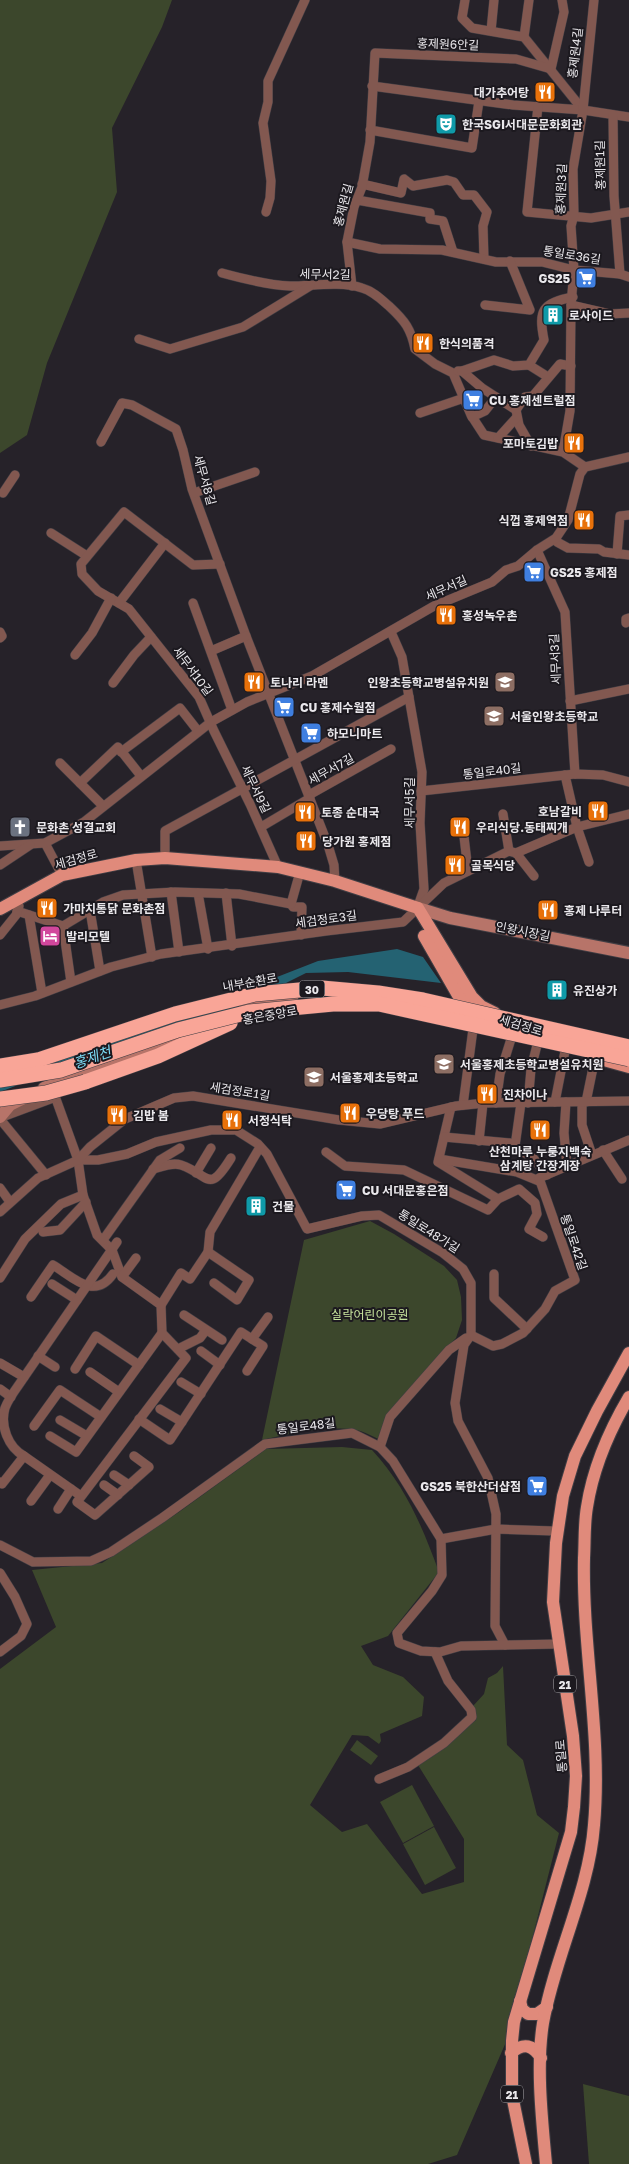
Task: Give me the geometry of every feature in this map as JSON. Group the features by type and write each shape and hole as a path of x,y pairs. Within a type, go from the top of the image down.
{"highway":[{"name":"내부순환로","path":"0,1066 38,1060 175,1014 246,996 322,988 378,993 423,1000 629,1046"},
{"name":"30","path":"0,1080 61,1070 178,1030 250,1012 333,1004 379,1004 629,1059"},
{"path":"0,1099 46,1093 84,1082 158,1056 230,1023"}],"main road":[{"name":"세검정로","path":"0,910 62,875 136,860 165,858 278,867 300,872 418,908 414,921 425,930 465,997 471,1012 487,1028 498,1035 629,1067"},
{"name":"세검정로","path":"465,997 495,1013 629,1046"},
{"name":"통일로","path":"526,2164 512,2094 514,2022 572,1832 576,1776 571,1718 553,1602 556,1544 563,1496 575,1456 597,1411 629,1354"},
{"name":"21","path":"546,2164 541,2102 543,2025 577,1905 594,1825 596,1750 584,1587 587,1506 601,1453 617,1417 629,1397"},
{"path":"520,2000 522,2009 528,2014 538,2014 547,2007"},
{"path":"512,2052 521,2046 527,2046 537,2050 542,2058"}],"street":[{"path":"266,212 270,198 271,181 263,123 268,102 268,81 306,0"},
{"path":"465,0 462,18 472,28 524,37 583,110"},
{"path":"491,31 494,0"},
{"path":"524,37 529,0"},
{"path":"551,69 564,12 562,0"},
{"name":"홍제원4길","path":"583,110 594,0"},
{"name":"홍제원6안길","path":"372,86 375,53 516,59 551,69"},
{"path":"372,86 629,117"},
{"name":"홍제원길","path":"352,286 347,242 362,184 370,130 372,86"},
{"path":"370,130 472,148 479,100"},
{"path":"538,106 527,212 591,218 629,212"},
{"name":"홍제원3길","path":"563,452 570,411 574,270 571,241 574,215 573,169 583,110"},
{"name":"홍제원1길","path":"613,115 612,146 615,214 625,275"},
{"path":"362,184 401,193 404,179 413,186 447,180 454,182 463,195 474,195 488,212 483,226 484,259"},
{"path":"357,200 430,212 430,219 443,221 453,252"},
{"name":"통일로36길","path":"347,242 380,249 453,252 496,262 542,262 574,270 625,275"},
{"path":"485,305 530,310 510,262"},
{"name":"세무서2길","path":"222,273 247,280 288,286 352,286 363,288 377,296 399,315 412,332 415,349 435,364 451,372"},
{"path":"139,339 170,349 243,327 310,285"},
{"path":"529,365 544,340 540,318 541,313 557,300 572,301 610,314 629,314"},
{"path":"451,372 462,371 494,360 513,366 529,365 548,377"},
{"path":"498,438 517,413 526,397 534,396 560,364 571,366"},
{"path":"462,371 517,413 519,425 531,446"},
{"path":"451,372 472,417 484,435 563,452 585,467 629,457"},
{"path":"472,417 485,411 496,397"},
{"path":"420,413 464,398"},
{"name":"세무서8길","path":"101,442 122,403 132,405 176,429 184,450 194,493 246,636 270,692"},
{"name":"세무서길","path":"45,843 84,822 211,722 270,692 312,676 434,606 492,582 506,570 518,566 537,550 556,538 568,520 580,474 585,467"},
{"path":"194,493 255,472"},
{"path":"3,493 15,475"},
{"path":"51,533 88,556 124,512 193,565 220,564"},
{"path":"617,554 620,516 629,515"},
{"path":"556,538 557,542 568,548 599,548 604,552 629,555"},
{"path":"75,655 115,600 165,543"},
{"name":"세무서3길","path":"537,550 565,612 575,774"},
{"name":"세무서10길","path":"88,556 82,564 82,574 98,591 129,609 200,697 211,722"},
{"path":"193,603 232,710"},
{"path":"0,632 2,636 0,638"},
{"name":"세무서5길","path":"391,632 402,657 422,772 420,823 424,889 418,908"},
{"path":"211,651 246,636"},
{"path":"113,683 134,655 152,637"},
{"path":"570,701 629,689"},
{"name":"세무서7길","path":"270,692 334,866 335,882"},
{"path":"295,761 409,697"},
{"path":"122,752 180,708 198,732"},
{"name":"세무서9길","path":"211,722 278,867"},
{"path":"80,783 118,747 140,776"},
{"name":"세무서7길","path":"261,827 391,749"},
{"name":"세무서7길","path":"243,789 295,761"},
{"path":"60,763 103,806"},
{"name":"통일로40길","path":"421,791 575,774 603,775 629,782"},
{"path":"565,775 577,827 589,862"},
{"path":"165,858 165,831 243,789"},
{"path":"503,814 512,852 534,876"},
{"name":"세검정로3길","path":"0,1005 152,957 402,922 444,883 468,871 577,827 629,814"},
{"path":"463,828 468,871"},
{"path":"0,846 45,843 62,875"},
{"path":"0,865 30,844"},
{"path":"136,860 152,957"},
{"path":"291,904 300,872"},
{"path":"171,892 179,952"},
{"path":"17,911 63,926 103,902 123,895 171,892 240,894 291,904 293,907 302,907 301,935"},
{"path":"198,893 208,949"},
{"path":"226,894 232,946"},
{"path":"0,935 17,911 22,897"},
{"name":"인왕시장길","path":"418,908 450,918 629,953"},
{"path":"90,910 100,972"},
{"path":"29,915 42,993"},
{"path":"63,926 71,982"},
{"name":"홍은중앙로","path":"0,1118 10,1104 51,1084 153,1048 200,1024 239,1008 280,999 330,994 361,995 471,1012"},
{"name":"홍은중앙로","path":"0,1118 164,1058 230,1023 277,1011 342,1007 376,1010 498,1035"},
{"path":"463,1105 473,1029"},
{"path":"496,1103 500,1074 511,1039"},
{"path":"515,1146 538,1045"},
{"path":"555,1102 565,1052"},
{"path":"592,1156 582,1125 584,1102 595,1058"},
{"path":"51,1084 78,1160 85,1198 97,1234 112,1250 117,1276 161,1305"},
{"name":"세검정로1길","path":"0,1212 38,1178 78,1160 90,1147 125,1119 174,1098 193,1096 339,1120 380,1124 450,1107 483,1103 629,1101"},
{"path":"566,1102 564,1133 567,1166"},
{"path":"478,1141 483,1103"},
{"path":"438,1161 450,1107"},
{"path":"0,1118 46,1174"},
{"name":"통일로48가길","path":"78,1160 98,1160 127,1154 156,1142 211,1130 236,1130 267,1154 307,1229 362,1216 379,1215 443,1253 463,1269 471,1283 471,1335 464,1345 455,1403 458,1421 488,1478 496,1514 495,1626 506,1644"},
{"path":"444,1137 510,1143 534,1159 547,1175"},
{"path":"438,1161 517,1172 540,1181 538,1178 629,1140"},
{"path":"50,1436 76,1452 162,1333 161,1305 181,1272 190,1279 208,1252 210,1232 260,1147"},
{"path":"103,1240 160,1160 180,1148"},
{"path":"196,1173 211,1148"},
{"path":"603,1150 622,1179"},
{"path":"326,1152 344,1166 404,1170 488,1210 498,1199 519,1189 535,1203 537,1214 528,1229 543,1237"},
{"path":"153,1170 179,1164 203,1178 214,1179 220,1177 231,1158"},
{"path":"438,1161 498,1199"},
{"name":"통일로42길","path":"471,1335 494,1346 523,1333 545,1309 555,1291 575,1280 540,1181"},
{"path":"0,1188 10,1202"},
{"path":"43,1232 60,1230 85,1198"},
{"path":"0,1278 25,1239 60,1204 85,1198"},
{"path":"81,1496 15,1451 8,1443 2,1424 2,1412 38,1356 117,1242"},
{"path":"208,1252 249,1280 237,1300 214,1283"},
{"path":"31,1297 53,1265 86,1287 98,1286 107,1283 117,1276 136,1258"},
{"path":"494,1274 494,1298 527,1329"},
{"path":"52,1284 77,1300"},
{"path":"184,1315 222,1340"},
{"path":"252,1339 268,1317"},
{"path":"178,1349 200,1338 206,1330"},
{"path":"139,1420 170,1440 241,1332 262,1346 247,1371"},
{"path":"134,1456 149,1467 95,1515 77,1502 186,1358 162,1333"},
{"path":"380,1447 390,1417 449,1350 471,1335"},
{"path":"75,1369 96,1336 139,1365"},
{"path":"200,1351 220,1365"},
{"path":"38,1356 55,1367"},
{"path":"0,1362 24,1378"},
{"path":"90,1372 119,1392"},
{"path":"181,1382 201,1394"},
{"path":"0,1389 12,1397"},
{"path":"34,1426 60,1390 101,1417"},
{"path":"160,1409 182,1422"},
{"path":"60,1420 87,1436"},
{"name":"통일로48길","path":"0,1546 33,1562 91,1560 111,1552 162,1518 265,1444 352,1433 380,1447 393,1461 441,1539"},
{"path":"0,1482 2,1484 24,1456"},
{"path":"32,1501 50,1475"},
{"path":"114,1475 129,1485"},
{"path":"104,1485 118,1495"},
{"path":"58,1510 71,1489"},
{"path":"554,1531 496,1529 441,1539 442,1575 432,1591 397,1633 399,1643 421,1651 435,1652 461,1646 559,1644"},
{"path":"0,1573 15,1597 27,1624 20,1636 0,1652"},
{"path":"380,1779 408,1767 444,1743 472,1717 471,1710 448,1681 435,1652"}],"green space":[{"path":"0,0 172,0 162,27 112,128 117,192 47,363 27,435 0,453"},
{"name":"실락어린이공원","path":"370,1221 444,1266 457,1280 461,1297 462,1320 456,1338 422,1374 381,1440 358,1431 332,1428 297,1432 262,1440 304,1240"},
{"path":"342,1447 372,1450 384,1464 412,1508 439,1572 388,1636 361,1646 373,1665 403,1677 424,1697 422,1716 380,1734 381,1741 379,1744 368,1736 352,1735 310,1805 342,1832 367,1824 422,1894 464,1882 464,1839 418,1765 476,1720 473,1706 484,1694 488,1678 497,1673 503,1666 507,1745 523,1760 537,1815 559,1833 506,2042 457,2155 428,2164 0,2164 0,1669 56,1627 32,1570 102,1563 179,1512 266,1449"},
{"path":"357,1740 378,1756 371,1765 350,1750"},
{"path":"412,1785 434,1826 403,1843 380,1802"},
{"path":"434,1827 456,1868 425,1885 403,1844"},
{"path":"583,2084 629,2096 629,2164 589,2164"}],"water":[{"name":"홍제천","path":"397,949 423,957 441,983 348,972 306,973 218,1017 71,1064 0,1092 0,1084 20,1073 318,961"}],"place":[{"name":"대가추어탕","path":"545,92"},
{"name":"한국SGI서대문문화회관","path":"446,124"},
{"name":"GS25","path":"586,278"},
{"name":"로사이드","path":"553,315"},
{"name":"한식의품격","path":"423,343"},
{"name":"CU 홍제센트럴점","path":"473,400"},
{"name":"포마토김밥","path":"574,443"},
{"name":"식껍 홍제역점","path":"584,520"},
{"name":"GS25 홍제점","path":"534,572"},
{"name":"홍성녹우촌","path":"446,615"},
{"name":"토나리 라멘","path":"254,682"},
{"name":"인왕초등학교병설유치원","path":"505,682"},
{"name":"CU 홍제수월점","path":"284,707"},
{"name":"서울인왕초등학교","path":"494,716"},
{"name":"하모니마트","path":"311,733"},
{"name":"호남갈비","path":"598,811"},
{"name":"토종 순대국","path":"305,812"},
{"name":"문화촌 성결교회","path":"20,827"},
{"name":"우리식당.동태찌개","path":"460,827"},
{"name":"당가원 홍제점","path":"306,841"},
{"name":"골목식당","path":"455,865"},
{"name":"가마치통닭 문화촌점","path":"47,908"},
{"name":"홍제 나루터","path":"548,910"},
{"name":"발리모텔","path":"50,936"},
{"name":"유진상가","path":"557,990"},
{"name":"서울홍제초등학교병설유치원","path":"444,1064"},
{"name":"서울홍제초등학교","path":"314,1077"},
{"name":"진차이나","path":"487,1094"},
{"name":"우당탕 푸드","path":"350,1113"},
{"name":"김밥 봄","path":"117,1115"},
{"name":"서정식탁","path":"232,1120"},
{"name":"산천마루 누룽지백숙 삼계탕 간장게장","path":"540,1130"},
{"name":"CU 서대문홍은점","path":"346,1190"},
{"name":"건물","path":"256,1206"},
{"name":"GS25 북한산더샵점","path":"537,1486"}]}
